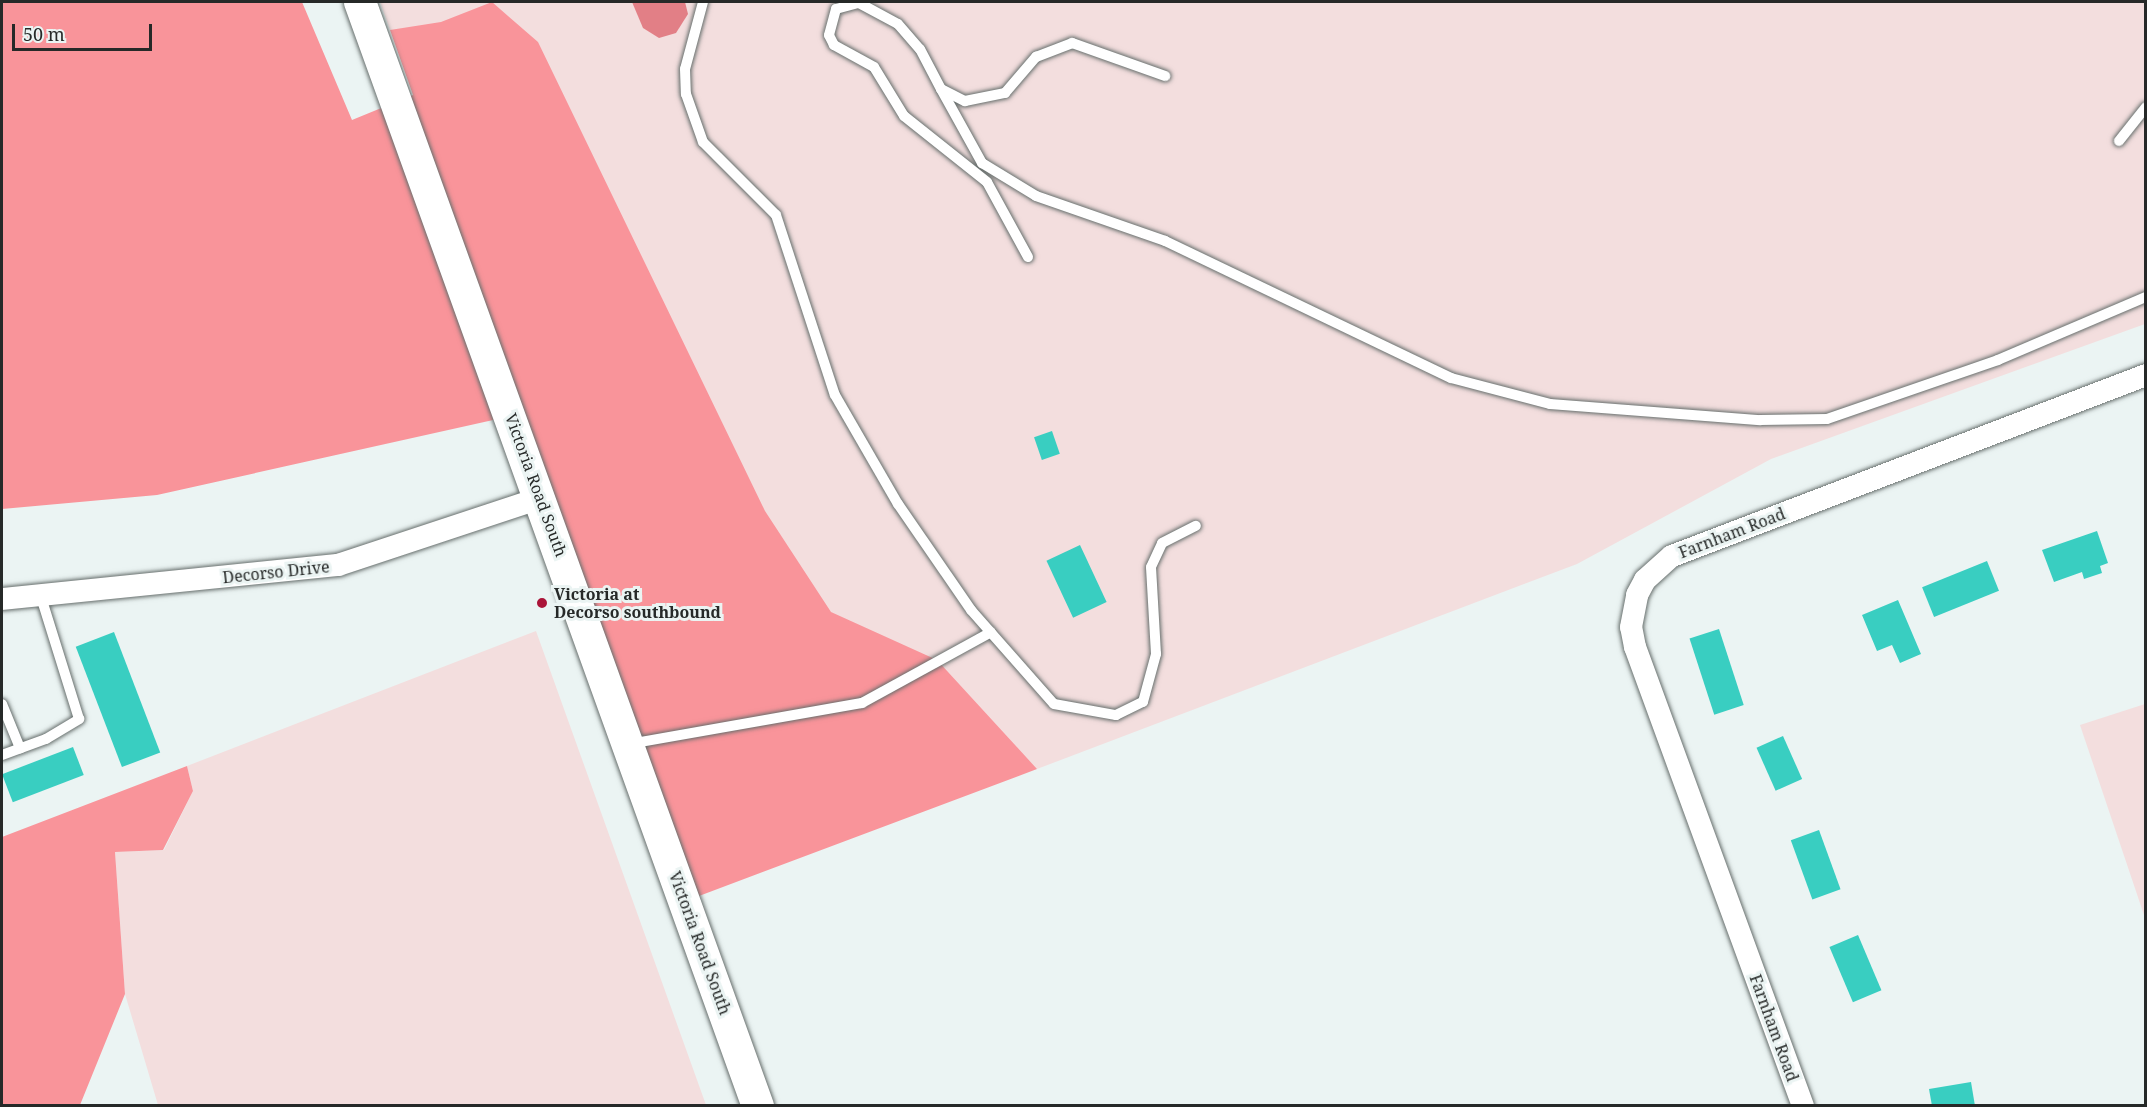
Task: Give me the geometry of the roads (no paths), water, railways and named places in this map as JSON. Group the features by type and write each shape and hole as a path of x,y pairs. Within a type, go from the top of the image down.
{"main road":[{"name":"Victoria Road South","path":"360,2 758,1106"}],"street":[{"name":"Farnham Road","path":"1803,1106 1635,647 1631,627 1637,595 1645,580 1672,556 2145,375"},
{"name":"Decorso Drive","path":"2,599 41,597 338,565 540,498"}],"lane":[{"path":"703,2 685,69 692,119 718,161 776,215 835,395 898,504 991,632 1054,704 1104,715 1134,711 1143,702 1154,672 1151,567 1162,543 1196,526"},
{"path":"1028,257 987,182 904,116 874,66 834,45 829,35 836,9 859,3 898,24 920,49 982,163 1036,196 1183,248 1451,378 1550,404 1760,420 1827,419 1998,360 2145,297"},
{"path":"941,89 965,101 993,98 1012,86 1036,57 1072,43 1165,76"},
{"path":"2119,141 2145,107"},
{"path":"2,755 79,719 41,597"},
{"path":"628,744 862,703 991,632"},
{"path":"2,704 20,748"}],"place":[{"name":"Victoria at Decorso southbound","path":"542,603"}]}
